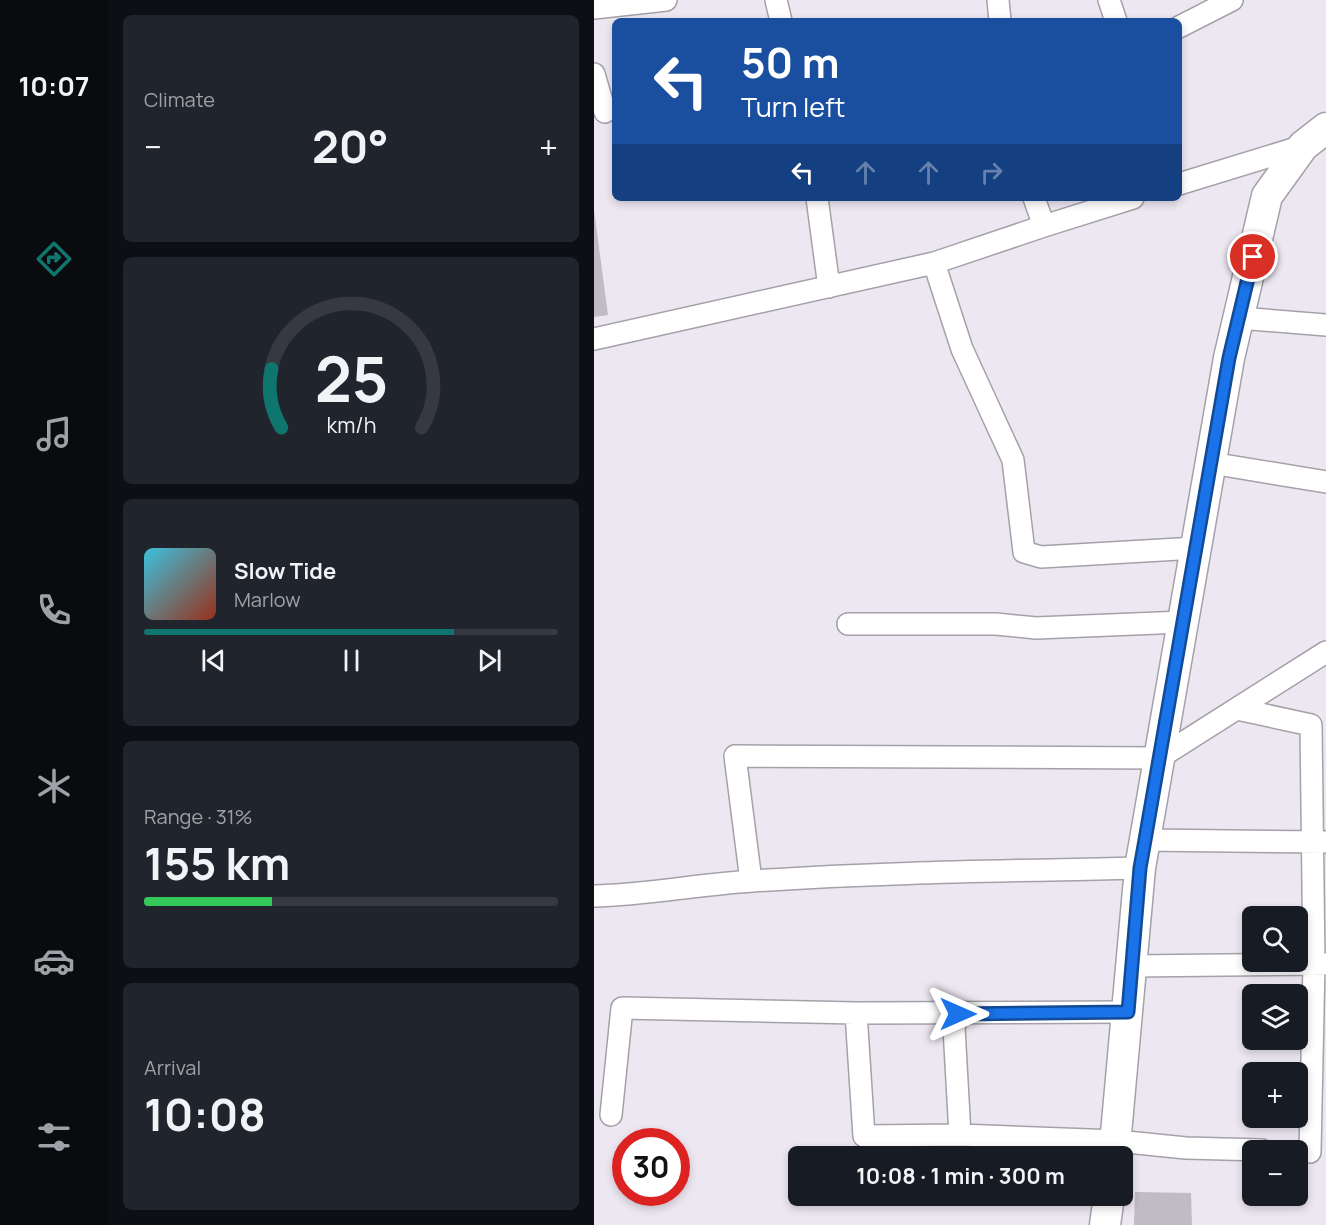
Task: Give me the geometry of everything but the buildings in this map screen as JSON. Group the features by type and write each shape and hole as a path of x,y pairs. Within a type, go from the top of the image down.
{"main road":[{"path":"1115,1146 1142,854 1229,358 1267,196 1315,137"},
{"path":"1105,1225 1108,1206"}],"street":[{"path":"594,8 666,0"},
{"path":"776,0 780,18"},
{"path":"998,0 1000,18"},
{"path":"1109,0 1115,18"},
{"path":"1182,25 1232,0"},
{"path":"594,74 605,113"},
{"path":"1182,183 1315,137"},
{"path":"817,201 830,287"},
{"path":"1035,201 1044,226"},
{"path":"594,339 934,263 1123,201"},
{"path":"934,263 962,349 1013,460 1024,552 1041,557 1196,548"},
{"path":"1239,318 1326,325"},
{"path":"1211,464 1326,482"},
{"path":"848,624 996,624 1036,628 1183,622"},
{"path":"751,881 735,756 1159,758 1326,652"},
{"path":"1237,709 1311,725 1319,842 1320,964 1311,1151"},
{"path":"594,896 632,895 751,881 961,872 1142,854 1319,842"},
{"path":"1132,966 1320,964"},
{"path":"610,1115 621,1008 958,1014 1128,1012"},
{"path":"856,1013 864,1136 960,1135 1082,1146"},
{"path":"958,1014 954,1028 960,1135"},
{"path":"1133,1149 1242,1149"}],"route":[{"path":"958,1014 1128,1012 1140,868 1229,358 1253,257"}]}
